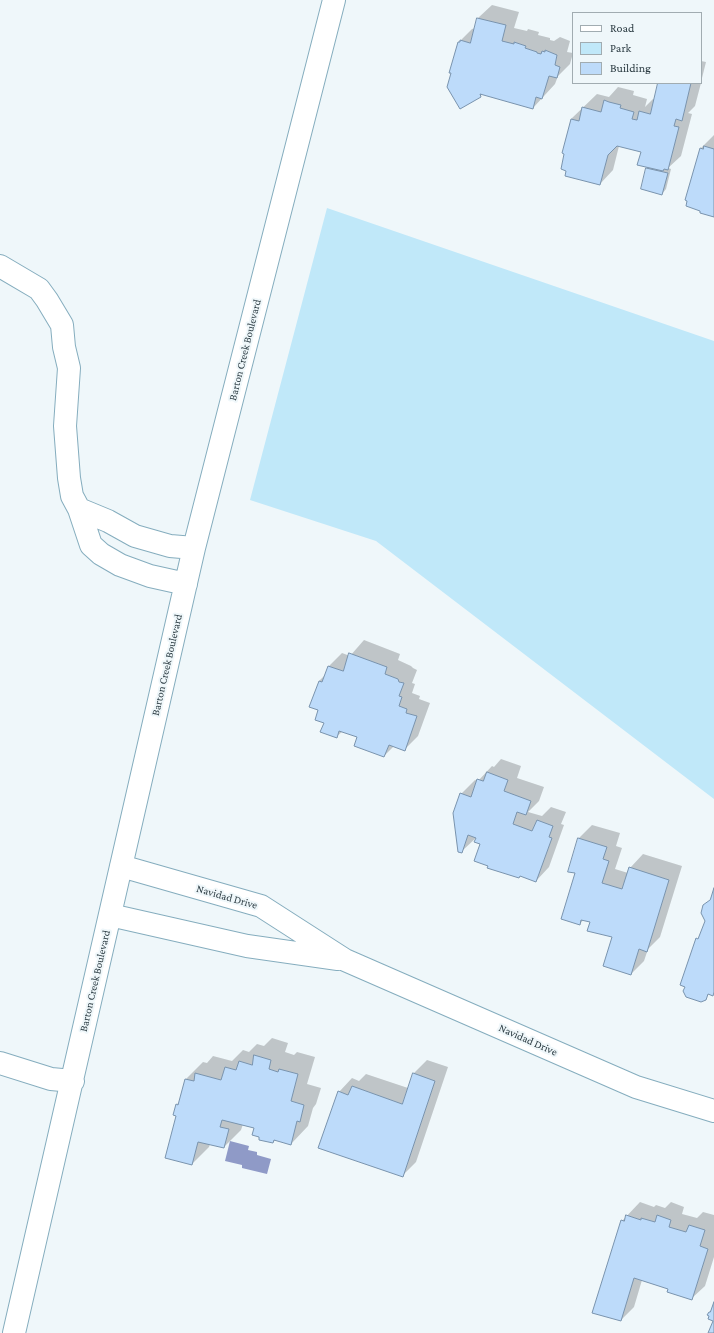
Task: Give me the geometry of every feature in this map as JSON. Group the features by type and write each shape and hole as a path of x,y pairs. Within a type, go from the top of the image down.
{"street":[{"name":"Barton Creek Boulevard","path":"14,1333 194,548 334,0"},
{"path":"0,266 38,289 47,300 62,325 64,347 70,368 65,426 68,478 72,496 79,508 91,545 101,554 120,565 150,576 186,584"},
{"path":"79,508 108,521 135,536 170,546 194,548"},
{"name":"Navidad Drive","path":"121,866 261,906 345,960 636,1087 714,1111"},
{"name":"Navidad Drive","path":"110,916 247,946 345,960"},
{"path":"0,1063 51,1079 73,1081"}],"green space":[{"path":"327,208 714,341 714,799 376,541 250,500"}],"shaded area":[{"path":"230,1141 249,1146 248,1150 257,1152 257,1155 271,1159 267,1174 242,1168 242,1165 225,1161"}],"building":[{"path":"477,18 506,25 502,41 514,44 514,42 526,46 525,48 537,53 541,54 542,51 545,52 545,50 557,55 555,65 560,67 557,78 549,76 542,99 536,97 533,109 480,94 481,97 460,109 447,87 451,73 449,73 458,42 460,42 460,40 470,43"},
{"path":"658,84 691,84 682,121 676,119 674,126 679,127 668,170 664,169 663,171 637,165 641,152 617,146 608,155 600,185 565,176 566,171 561,169 564,154 562,153 571,119 579,121 582,107 601,112 604,100 621,105 620,108 634,112 632,119 637,120 639,111 650,114"},
{"path":"704,146 714,149 714,217 700,213 700,211 686,206 687,201 685,200 700,148 703,149"},
{"path":"646,168 668,173 662,195 641,189"},
{"path":"349,653 387,667 385,674 398,679 399,682 404,683 399,696 402,697 399,706 407,709 406,713 417,716 405,751 389,745 384,757 354,746 357,737 339,731 337,738 320,732 324,723 315,720 318,710 309,707 319,681 322,682 328,666 343,671"},
{"path":"487,772 508,780 504,791 531,801 526,815 517,812 513,824 532,831 537,820 553,826 549,837 552,838 536,882 520,876 519,878 487,868 488,866 474,861 480,844 474,842 476,838 468,835 462,853 458,852 453,813 460,793 471,797 477,779 483,781"},
{"path":"578,838 607,847 603,859 609,861 602,883 622,889 629,867 669,880 647,952 639,949 631,975 603,966 612,937 587,931 590,922 581,920 580,925 561,919 575,873 568,872"},
{"path":"714,888 714,992 713,996 708,994 706,1000 701,1002 686,997 683,991 685,987 680,985 696,938 698,939 705,921 701,913 703,905 710,900"},
{"path":"254,1055 271,1060 269,1069 278,1072 279,1069 298,1074 291,1101 304,1105 300,1122 297,1121 291,1145 274,1140 273,1143 259,1140 259,1137 252,1135 254,1128 222,1120 220,1127 229,1129 224,1148 198,1142 192,1165 165,1158 176,1116 173,1115 176,1104 178,1105 185,1079 194,1081 195,1073 221,1080 225,1067 236,1070 239,1061 252,1065"},
{"path":"413,1073 435,1081 403,1177 318,1148 338,1091 348,1095 352,1086 402,1104"},
{"path":"626,1215 641,1220 641,1218 655,1222 657,1215 671,1220 669,1227 686,1232 689,1225 705,1230 700,1246 708,1249 692,1300 667,1292 668,1289 634,1278 621,1321 592,1313 621,1220 624,1221"},
{"path":"714,1302 714,1333 708,1333 713,1321 708,1319 709,1316 707,1315 710,1312"}]}
